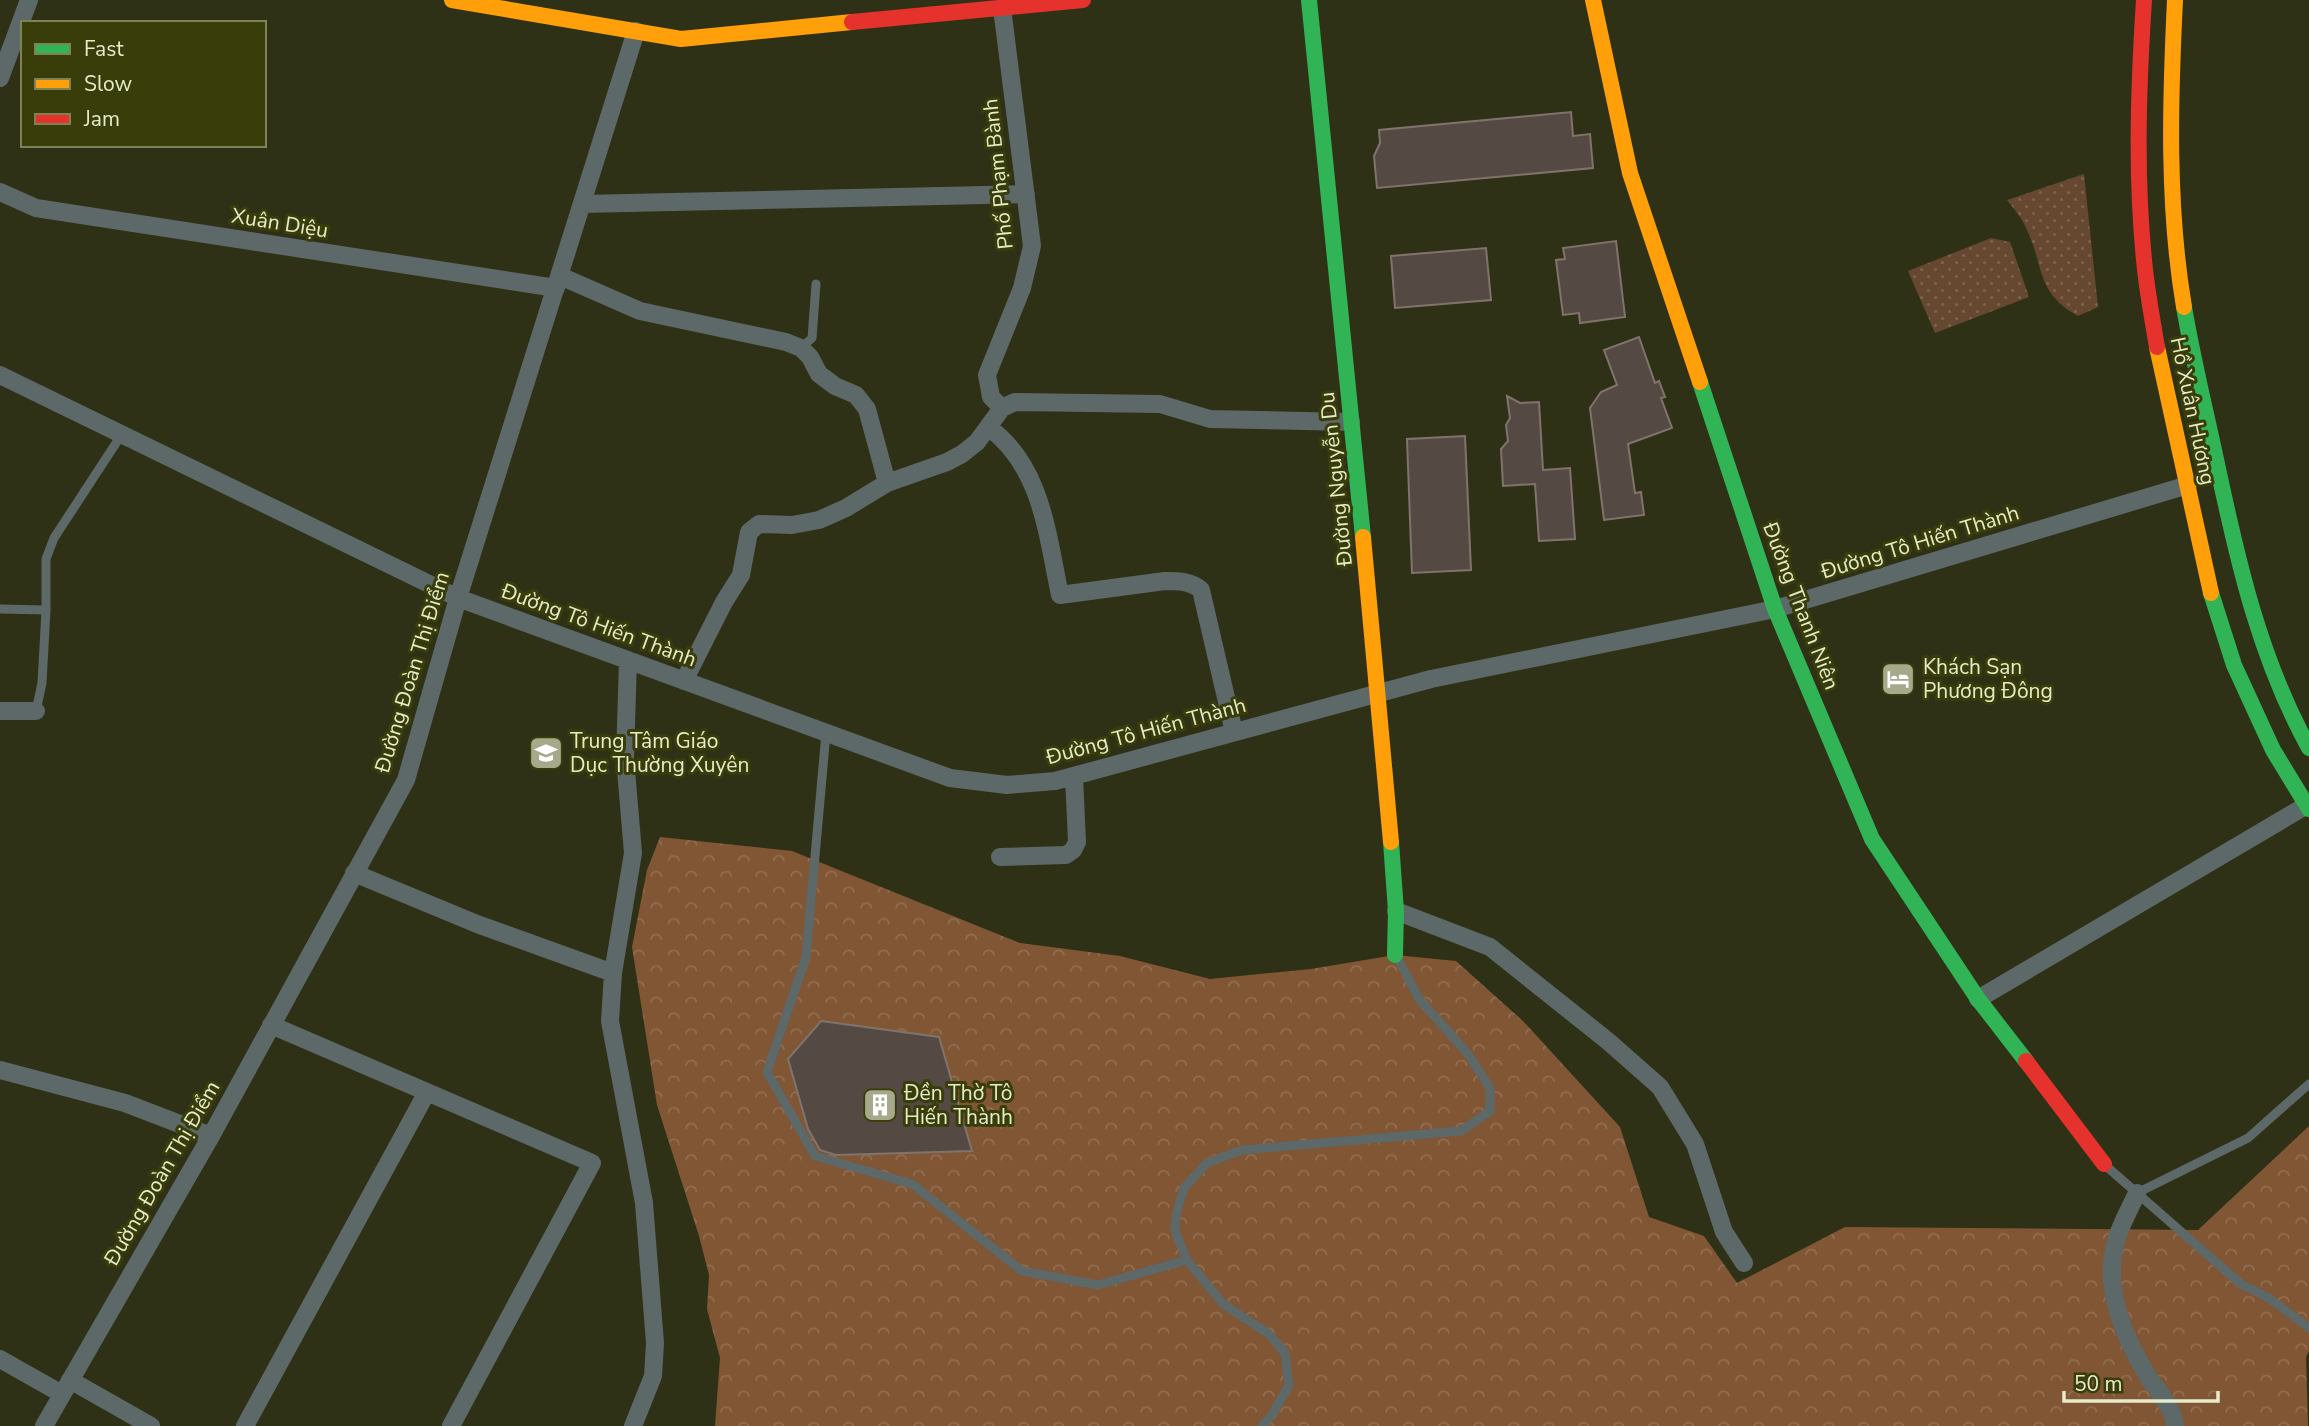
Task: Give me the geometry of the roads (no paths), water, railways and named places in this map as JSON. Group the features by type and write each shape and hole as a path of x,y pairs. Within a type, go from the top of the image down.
{"street":[{"path":"21,21 29,0"},
{"path":"452,0 681,39 1083,0"},
{"name":"Đường Nguyễn Du","path":"1309,0 1379,693 1396,911 1395,955"},
{"name":"Đường Thanh Niên","path":"1593,0 1630,173 1775,608 1872,839 1978,999 2104,1164"},
{"name":"Hồ Xuân Hương","path":"2144,0 2140,67 2139,179 2146,278 2158,353 2239,569 2266,656 2309,748"},
{"name":"Hồ Xuân Hương","path":"2175,0 2171,68 2172,175 2179,272 2190,344 2204,480 2207,579 2234,665 2273,750 2308,806"},
{"name":"Phố Phạm Bành","path":"1002,8 1032,246 1022,288 987,374 991,397 1002,408"},
{"path":"0,78 21,22"},
{"name":"Đường Đoàn Thị Điểm","path":"44,1426 211,1136 406,780 458,598 636,31"},
{"name":"Xuân Diệu","path":"0,192 36,208 558,282 640,311 786,342 801,348"},
{"path":"582,204 1026,194"},
{"path":"801,348 810,357 818,374 835,386 856,395 866,409 887,483"},
{"name":"Đường Tô Hiến Thành","path":"0,375 458,598 950,778 1007,785 1055,781 1444,676 1775,608 2204,480"},
{"path":"684,681 724,602 741,575 749,532 753,527 759,524 792,525 819,520 846,508 887,483 947,462 977,442 1002,408 1015,402 1160,404 1210,419 1352,422"},
{"path":"988,427 1013,448 1036,489 1060,595 1165,581 1181,581 1196,585 1201,590 1205,596 1234,732"},
{"path":"628,660 625,758 633,853 613,973 610,1021 644,1203 655,1343 653,1376 633,1426"},
{"path":"0,711 36,711"},
{"path":"1000,857 1066,855 1073,850 1077,842 1074,776"},
{"path":"1978,999 2308,806"},
{"path":"354,873 477,924 613,973"},
{"path":"1396,911 1490,947 1609,1041 1660,1087 1695,1144 1724,1232 1744,1263"},
{"path":"271,1025 592,1163 451,1426"},
{"path":"0,1070 125,1103 211,1136"},
{"path":"245,1426 427,1092"},
{"path":"2137,1193 2118,1233 2113,1252 2113,1293 2118,1314 2134,1352 2171,1412 2175,1426"},
{"path":"0,1359 151,1426"}],"lane":[{"path":"801,348 812,338 816,284"},
{"path":"36,711 42,683 46,559 54,538 122,434"},
{"path":"0,609 46,610"},
{"path":"826,733 806,957 767,1072 815,1156 912,1184 1022,1271 1098,1285 1187,1260"},
{"path":"1262,1426 1272,1415 1289,1385 1285,1353 1269,1334 1223,1304 1187,1260 1175,1231 1176,1215 1184,1188 1207,1163 1242,1150 1461,1131 1490,1111 1490,1088 1468,1054 1419,999 1395,955"},
{"path":"2137,1193 2248,1138 2309,1084"},
{"path":"2104,1164 2241,1284 2269,1298 2309,1328"}],"place":[{"name":"Khách Sạn Phương Đông","path":"1898,679"},
{"name":"Trung Tâm Giáo Dục Thường Xuyên","path":"546,753"},
{"name":"Đền Thờ Tô Hiến Thành","path":"880,1105"}]}
